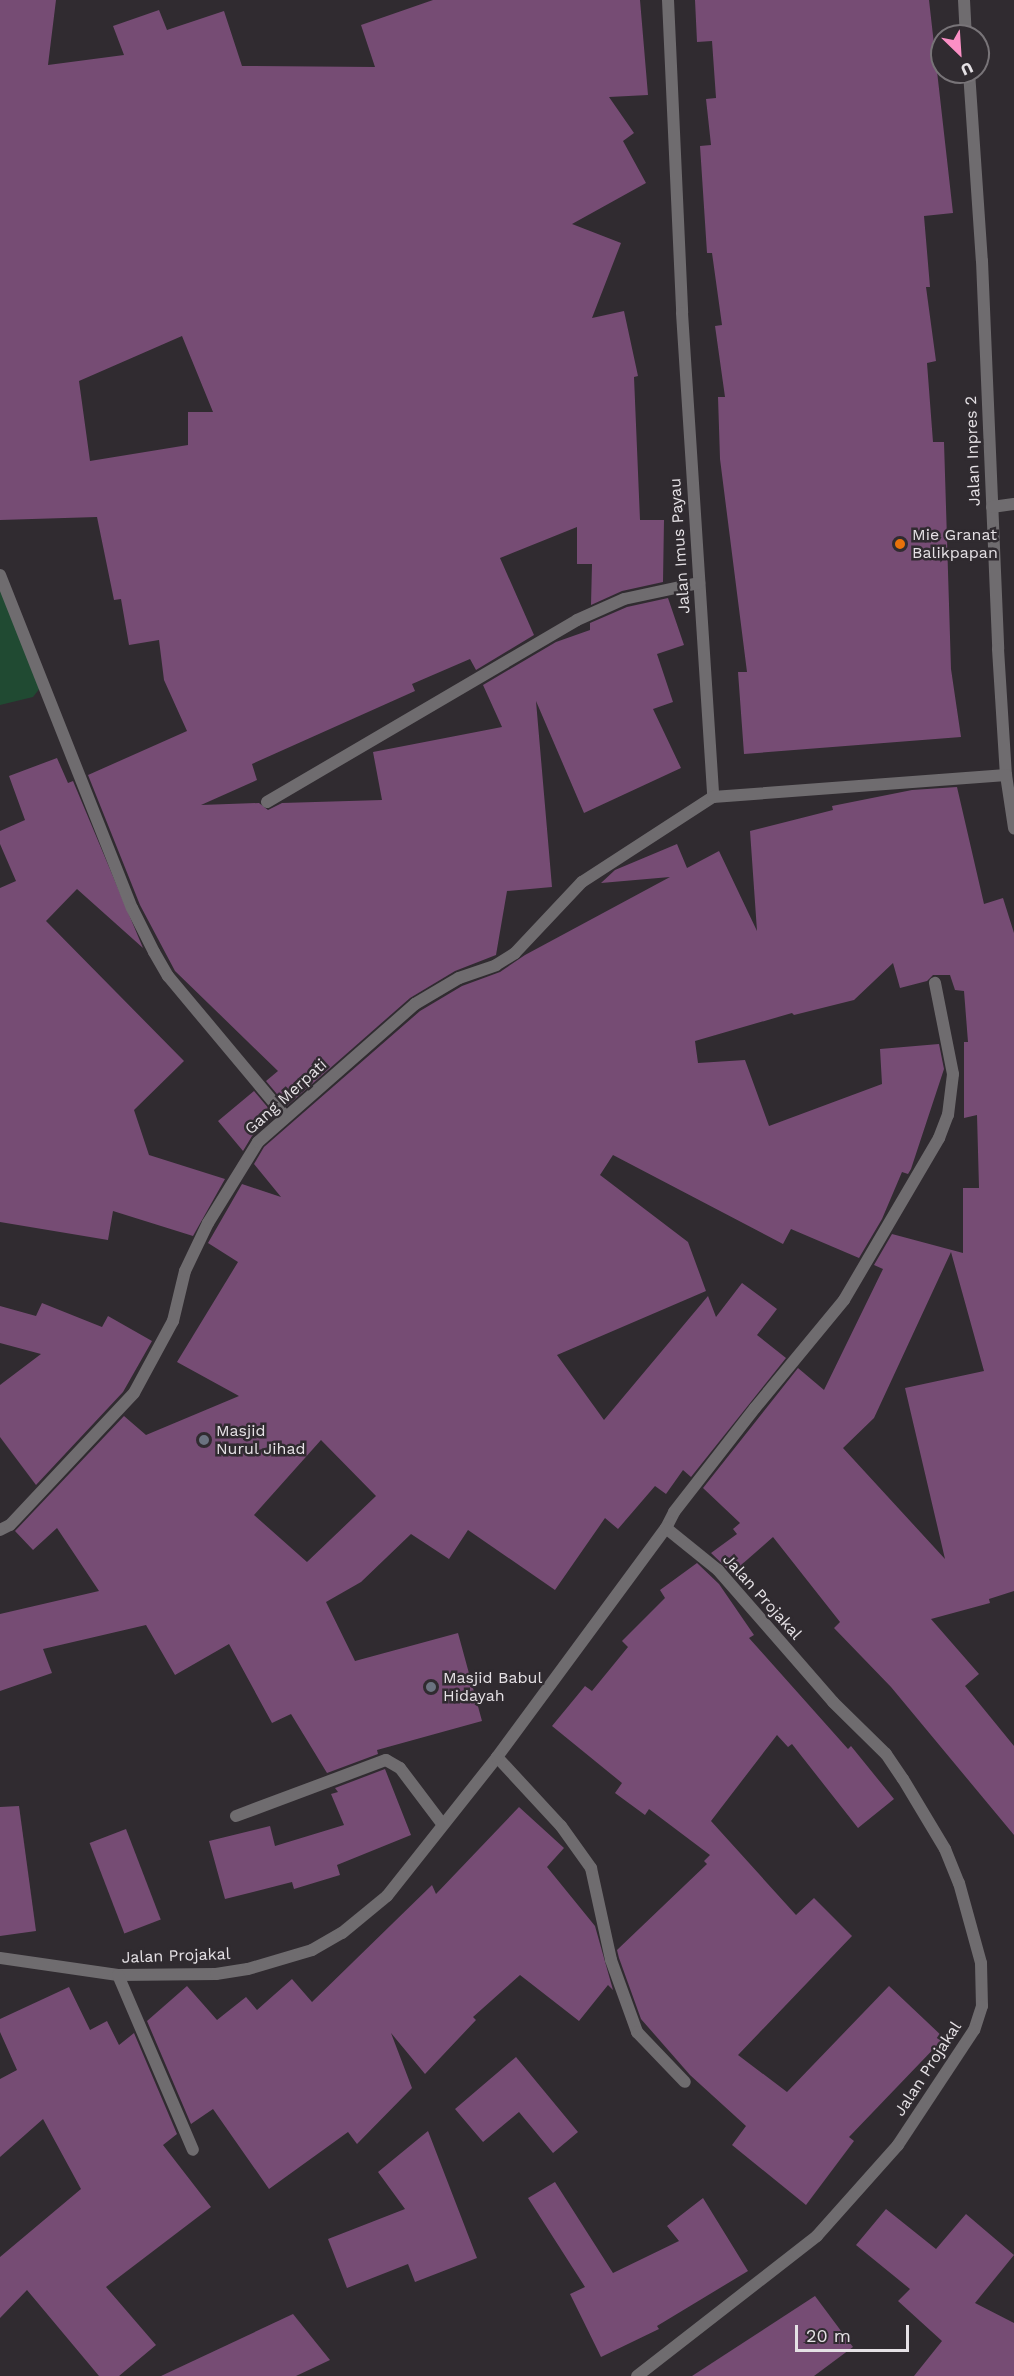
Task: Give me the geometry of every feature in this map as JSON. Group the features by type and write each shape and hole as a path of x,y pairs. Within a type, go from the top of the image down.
{"street":[{"name":"Jalan Imus Payau","path":"668,0 699,583 713,797"},
{"path":"964,0 965,24"},
{"name":"Jalan Inpres 2","path":"970,84 982,261 1006,775 1014,828"},
{"path":"992,507 1014,504"},
{"path":"0,575 132,908 154,952 168,976 285,1116"},
{"path":"267,802 586,615 624,599 699,583"},
{"path":"713,797 1006,775"},
{"name":"Gang Merpati","path":"0,1530 10,1525 134,1393 172,1321 185,1271 208,1223 258,1142 415,1004 459,978 496,965 515,953 545,917 582,882 713,797"},
{"path":"666,1528 674,1512 755,1408 844,1300 939,1138 948,1115 953,1074 935,983"},
{"name":"Jalan Projakal","path":"0,1958 118,1975 227,1972 312,1950 379,1905 497,1757 666,1528 718,1570 833,1702 886,1754 903,1779 940,1840 959,1883 981,1963 982,2006 974,2030 898,2145 817,2236 637,2376"},
{"path":"497,1757 561,1826 591,1868 611,1960 637,2032 685,2082"},
{"path":"236,1816 386,1760 400,1768 443,1825"},
{"path":"118,1975 193,2150"}],"green space":[{"path":"0,572 47,679 33,697 0,705"}],"building":[{"path":"0,0 56,0 48,65 124,55 113,26 159,10 167,30 224,11 242,66 375,67 361,25 433,0 640,0 648,95 609,97 634,133 623,141 646,183 572,224 621,243 592,318 624,311 638,376 634,377 640,520 664,520 663,582 622,591 591,605 592,564 577,564 577,527 500,558 534,635 476,670 470,659 412,684 415,691 252,764 257,780 201,805 259,803 268,810 282,803 382,800 373,752 502,727 483,685 556,642 590,630 590,623 627,607 668,598 684,645 657,654 673,702 653,709 681,768 584,813 536,701 552,887 507,891 496,955 455,971 410,998 287,1106 266,1081 278,1071 175,971 140,905 88,775 187,731 164,680 159,640 129,645 121,599 114,600 97,517 0,520","holes":["182,336 213,412 188,412 188,445 90,461 79,381"]},
{"path":"695,0 929,0 932,24 930,84 938,84 953,213 924,216 930,287 926,287 936,361 927,363 933,442 944,442 951,669 961,737 744,754 738,672 747,672 720,459 718,397 725,397 715,326 722,325 712,253 707,253 700,146 711,145 706,99 716,98 712,41 697,42"},
{"path":"57,758 68,783 73,781 143,948 77,889 46,921 184,1061 134,1110 149,1155 225,1179 193,1236 113,1211 108,1240 0,1222 0,888 16,881 0,844 0,831 25,820 9,776"},
{"path":"957,787 984,904 1003,898 1014,933 1014,1591 989,1599 990,1603 931,1619 979,1674 965,1686 1014,1746 1014,1835 891,1687 834,1628 840,1622 773,1537 732,1573 711,1553 737,1534 733,1529 740,1523 703,1488 798,1368 824,1390 883,1269 874,1265 892,1234 963,1253 963,1188 979,1188 977,1115 964,1118 964,1042 968,1042 964,991 955,990 950,975 933,975 927,981 900,988 893,963 854,1000 794,1015 792,1013 695,1041 698,1063 745,1060 769,1126 882,1084 880,1049 939,1044 944,1069 911,1169 908,1174 902,1172 882,1219 859,1258 791,1229 783,1244 613,1155 600,1175 688,1242 706,1291 557,1355 604,1420 708,1296 716,1317 742,1283 777,1309 757,1335 786,1358 691,1477 683,1470 666,1494 655,1486 618,1529 605,1518 555,1590 468,1530 449,1559 411,1534 361,1582 326,1602 355,1661 458,1633 482,1721 377,1750 378,1754 327,1773 291,1714 272,1723 229,1644 175,1675 146,1625 43,1649 52,1673 0,1691 0,1614 99,1591 57,1528 33,1550 15,1531 124,1416 146,1435 239,1396 177,1362 238,1262 208,1243 242,1184 281,1197 254,1164 264,1147 420,1011 462,986 500,972 525,955 670,877 601,883 615,870 677,844 687,868 719,851 757,931 750,831 833,810 832,806 912,790","holes":["951,1252 984,1371 905,1388 945,1559 843,1448 874,1418","321,1440 376,1496 307,1562 254,1515"]},
{"path":"254,1091 275,1116 252,1136 243,1151 218,1121"},
{"path":"42,1303 102,1327 108,1316 152,1341 123,1392 36,1485 0,1437 0,1385 41,1354 0,1343 0,1306 36,1316"},
{"path":"697,1563 719,1584 754,1635 749,1638 848,1749 851,1746 894,1799 858,1828 792,1744 788,1747 777,1735 711,1821 796,1915 814,1898 852,1936 738,2055 787,2092 889,1986 944,2038 849,2137 854,2141 806,2205 732,2145 746,2126 690,2075 641,2019 619,1958 617,1950 707,1864 704,1861 710,1855 649,1809 645,1815 615,1793 622,1783 552,1726 585,1686 592,1691 628,1647 622,1641 665,1598 660,1590"},
{"path":"385,1769 411,1835 337,1865 340,1875 294,1889 292,1882 225,1899 209,1841 270,1826 275,1846 344,1825 331,1794 338,1792 335,1788"},
{"path":"19,1806 36,1931 0,1936 0,1807"},
{"path":"519,1807 564,1848 547,1867 595,1926 613,1990 608,1985 579,2021 520,1975 473,2017 476,2020 425,2074 391,2033 412,2088 357,2144 348,2132 269,2189 213,2109 191,2124 147,2021 187,1986 217,2020 246,1997 257,2010 292,1979 312,2002 432,1885 436,1894"},
{"path":"126,1829 161,1920 124,1934 90,1843"},
{"path":"69,1987 90,2030 107,2021 119,2045 134,2033 177,2134 163,2145 211,2207 106,2287 156,2345 119,2376 99,2376 27,2290 0,2318 0,2257 81,2189 43,2119 0,2157 0,2079 17,2070 0,2032 0,2019"},
{"path":"516,2057 578,2132 553,2153 519,2112 483,2142 455,2109"},
{"path":"428,2131 477,2258 415,2282 408,2264 347,2288 328,2239 405,2209 378,2172"},
{"path":"555,2182 613,2273 679,2241 667,2226 703,2198 748,2271 657,2326 659,2329 601,2357 570,2294 585,2287 528,2198"},
{"path":"886,2209 936,2249 966,2214 1014,2255 975,2303 1014,2323 1014,2376 914,2376 942,2341 898,2301 910,2289 856,2245"},
{"path":"815,2296 853,2347 814,2376 692,2376"},
{"path":"293,2314 330,2360 296,2376 161,2376"}],"place":[{"name":"Mie Granat Balikpapan","path":"900,544"},
{"name":"Masjid Nurul Jihad","path":"204,1440"},
{"name":"Masjid Babul Hidayah","path":"431,1687"}]}
